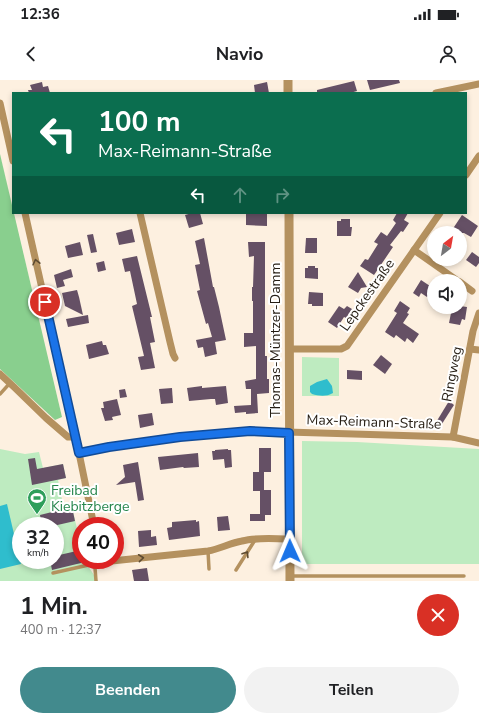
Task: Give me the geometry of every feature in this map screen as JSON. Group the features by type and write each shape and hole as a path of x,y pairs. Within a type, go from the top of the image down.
{"street":[{"path":"288,80 288,92"},
{"path":"441,92 479,84"},
{"path":"0,103 12,157"},
{"path":"467,174 479,156"},
{"path":"25,214 92,517"},
{"path":"140,214 175,358"},
{"name":"Thomas-Müntzer-Damm","path":"289,214 290,578"},
{"name":"Lepckestraße","path":"290,349 340,349 347,346 439,214"},
{"path":"414,250 448,274"},
{"path":"467,288 472,291"},
{"name":"Ringweg","path":"453,437 473,331 479,313"},
{"path":"470,348 479,350"},
{"path":"0,374 68,437 75,437"},
{"name":"Max-Reimann-Straße","path":"79,453 109,447 180,437 250,431 453,437"},
{"path":"453,437 479,442"},
{"path":"124,559 208,551 219,549 241,541 256,539 290,539"}],"lane":[{"path":"0,394 10,383"},
{"path":"236,570 256,539"},
{"path":"208,551 208,569"},
{"path":"53,573 72,568"},
{"path":"95,569 96,581"},
{"path":"290,578 464,576"}],"green space":[{"path":"0,154 12,205 12,214 14,214 62,417 55,420 0,369"},
{"path":"302,357 339,358 339,396 302,396"},
{"path":"302,441 357,442 479,449 479,564 302,564"},
{"name":"Freibad Kiebitzberge","path":"0,449 25,454 39,452 43,468 63,464 66,478 58,480 64,509 72,507 74,517 72,517 72,569 90,569 98,581 0,581"}],"water":[{"path":"327,379 332,386 333,393 322,396 312,394 310,392 310,386"},
{"path":"7,504 12,525 12,566 0,569 0,506"}],"building":[{"path":"367,80 399,80 400,83 370,90"},
{"path":"354,81 357,91 317,92 317,90"},
{"path":"42,82 43,87 48,86 50,92 29,92 28,90 32,90 30,85"},
{"path":"267,82 269,92 255,92 254,85"},
{"path":"200,214 203,224 189,228 185,215"},
{"path":"246,214 267,214 267,226 246,225"},
{"path":"396,214 407,214 404,220 409,223 403,232 401,231 390,245 393,247 374,275 360,266 365,259 368,260 378,244 374,242 381,232 387,236 396,223 393,220"},
{"path":"462,215 478,226 471,237 467,235 467,226 455,226"},
{"path":"341,219 350,219 350,227 352,227 351,236 337,236 337,221 341,221"},
{"path":"132,229 135,242 119,245 116,233"},
{"path":"93,234 97,252 91,253 87,235"},
{"path":"204,238 213,287 226,340 215,342 217,354 205,357 203,347 198,348 196,340 212,337 208,323 206,324 197,291 200,290 195,265 200,264 195,241"},
{"path":"306,238 317,238 317,253 305,253"},
{"path":"80,242 83,255 68,258 65,246"},
{"path":"248,242 265,242 265,356 267,356 267,379 269,379 269,393 257,394 258,413 246,414 246,412 235,413 234,406 251,405 251,389 246,389 245,381 256,379 256,346 244,347 244,333 253,333 252,287 254,256 249,257"},
{"path":"472,252 479,257 479,263 476,267 467,261"},
{"path":"137,256 152,317 150,317 155,342 150,343 155,368 141,370 138,357 144,356 132,306 137,304 130,271 125,272 122,259"},
{"path":"104,261 106,270 98,272 96,263"},
{"path":"308,266 315,266 315,268 318,268 318,279 305,278 305,268 308,268"},
{"path":"71,269 73,277 63,280 65,286 57,288 54,275"},
{"path":"358,272 367,287 361,288 358,293 348,287"},
{"path":"421,280 427,284 427,297 421,293 419,297 413,293"},
{"path":"77,290 83,315 65,306 62,293"},
{"path":"309,292 323,293 323,306 312,306 312,304 308,304"},
{"path":"400,301 410,308 407,313 409,314 403,323 419,334 413,343 407,338 405,342 396,335 394,338 385,332 397,313 394,311"},
{"path":"339,306 344,309 347,306 352,309 346,318 344,317 337,328 328,322"},
{"path":"451,314 466,314 465,320 462,319 460,325 449,323"},
{"path":"88,315 89,323 68,327 66,319"},
{"path":"102,341 103,345 106,345 109,354 89,359 86,345"},
{"path":"381,355 392,364 385,374 373,365"},
{"path":"347,370 362,371 362,380 347,379"},
{"path":"202,386 202,388 226,386 228,403 216,405 215,399 189,401 187,388"},
{"path":"172,388 173,403 161,404 159,389"},
{"path":"125,389 127,397 120,398 119,390"},
{"path":"117,399 121,415 112,417 113,420 105,421 101,408 104,408 103,402"},
{"path":"449,401 454,405 440,427 435,424"},
{"path":"152,413 154,425 140,428 138,415"},
{"path":"259,448 271,448 271,472 264,472 264,490 271,490 271,515 265,515 265,521 250,521 250,514 260,514 260,491 253,491 253,472 259,472"},
{"path":"231,450 232,467 225,468 224,459 213,460 212,451"},
{"path":"198,453 199,467 183,467 160,470 158,457"},
{"path":"35,458 37,469 63,464 66,478 32,485 28,459"},
{"path":"138,462 144,500 138,501 135,482 116,485 125,477 123,465"},
{"path":"72,507 74,517 72,517 72,522 64,524 64,517 40,517 40,515"},
{"path":"228,516 230,530 218,531 217,517"},
{"path":"196,520 196,522 199,521 200,536 169,540 167,528 172,527 172,522"},
{"path":"151,530 151,537 156,536 157,545 139,547 138,531"},
{"path":"72,552 72,565 64,567 64,554"},
{"path":"147,568 149,581 134,581 132,570"}],"place":[{"name":"Freibad Kiebitzberge","path":"37,515"}],"route":[{"path":"45,302 79,453 109,447 180,437 250,431 289,433 290,551"}]}
